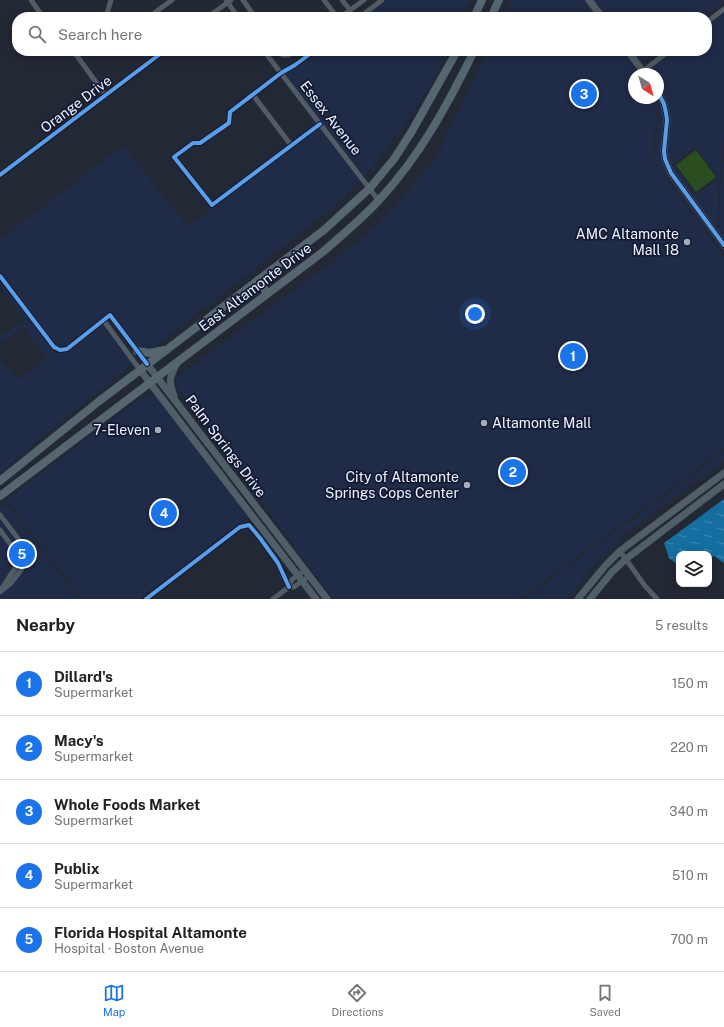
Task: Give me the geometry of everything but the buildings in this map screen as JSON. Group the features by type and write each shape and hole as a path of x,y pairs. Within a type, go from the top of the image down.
{"main road":[{"path":"476,12 482,0"},
{"path":"494,12 500,0"},
{"path":"0,481 147,364 324,230 370,188 394,159 412,131 454,56"},
{"name":"East Altamonte Drive","path":"0,496 324,251 353,226 399,178 412,160 456,89 472,56"},
{"path":"258,280 267,293"},
{"path":"137,351 150,353 166,350"},
{"path":"176,402 171,389 170,376 179,360"},
{"name":"Palm Springs Drive","path":"147,364 327,599"},
{"name":"Palm Springs Drive","path":"140,370 316,599"},
{"path":"578,599 601,570 620,551 724,474"},
{"path":"590,599 612,572 626,559 724,484"}],"street":[{"path":"31,0 39,12"},
{"path":"107,12 111,0"},
{"path":"158,12 172,0"},
{"path":"243,0 251,12"},
{"path":"324,0 333,12"},
{"path":"342,0 350,10"},
{"path":"347,12 364,0"},
{"path":"366,12 382,0"},
{"path":"589,0 598,12"},
{"path":"214,12 228,1 235,12"},
{"path":"712,18 724,9"},
{"path":"77,56 106,96"},
{"name":"Orange Drive","path":"0,175 158,56"},
{"name":"Essex Avenue","path":"268,56 379,200"},
{"path":"307,56 230,112 228,122 200,143 193,143 174,157 212,205 320,124"},
{"path":"632,56 641,68"},
{"path":"649,68 663,56"},
{"path":"252,95 291,145"},
{"path":"664,104 666,120 664,151 665,159 671,173 724,245"},
{"name":"Palm Springs Drive","path":"0,276 54,346 60,350 67,348 110,315 147,364"},
{"name":"Palm Springs Drive","path":"104,321 140,370"},
{"path":"0,515 23,545 26,560 21,570 11,583 0,592"},
{"path":"146,599 240,528 249,525 278,563 289,587"},
{"path":"0,530 16,552 16,568 5,582 0,592"},
{"path":"620,551 644,586 657,599"},
{"path":"273,599 289,587 289,583 307,573"}],"shaded area":[{"path":"387,0 471,0 465,12 371,12"},
{"path":"512,0 724,0 710,12 506,12"},
{"path":"724,13 724,135 718,194 719,225 714,225 673,172 667,159 663,104 664,104 664,68 652,68 668,56 712,56 712,22","holes":["694,148 697,149 718,178 697,194 694,193 673,164"]},
{"path":"311,56 445,56 435,77 405,124 364,177 285,74"},
{"name":"Altamonte Mall","path":"485,56 653,56 637,68 628,68 628,104 657,104 652,161 724,256 724,449 520,599 333,599 175,384 176,378 340,256 378,224 441,152 445,134"},
{"path":"660,104 662,104 664,119 661,151 678,188 724,249 724,252 654,161"},
{"path":"319,127 361,180 330,210 151,350 138,348 111,312 66,346 60,347 56,344 0,272 0,239 123,146 188,227"},
{"path":"724,157 724,239 715,227 721,228 720,195"},
{"path":"0,280 59,352 69,351 103,324 133,364 56,425 0,474 0,359 19,380 47,359 23,327 0,344 0,336 25,319 0,285"},
{"path":"152,394 162,403 248,517 140,599 82,599 9,503 6,502 0,505 139,399"},
{"path":"724,452 724,461 625,534 588,572 568,599 524,599"},
{"path":"7,504 79,599 0,599 0,509"}],"green space":[{"path":"696,150 716,177 696,192 676,165"}],"water":[{"path":"724,499 724,563 714,556 712,557 712,551 676,551 676,564 669,558 664,543"}],"cycle path":[{"path":"0,175 157,56"},
{"path":"307,56 281,73 230,112 229,123 200,143 193,143 174,157 212,205 320,124"},
{"path":"664,104 667,120 664,151 665,159 671,173 724,245"},
{"path":"0,276 54,347 60,350 67,349 110,315 147,364"},
{"path":"146,599 240,527 249,525 278,563 289,587"}],"place":[{"name":"Whole Foods Market","path":"584,94"},
{"name":"AMC Altamonte Mall 18","path":"687,242"},
{"name":"Dillard's","path":"573,356"},
{"name":"Altamonte Mall","path":"484,423"},
{"name":"7-Eleven","path":"158,430"},
{"name":"Macy's","path":"513,472"},
{"name":"City of Altamonte Springs Cops Center","path":"467,485"},
{"name":"Publix","path":"164,513"},
{"name":"Florida Hospital Altamonte","path":"22,554"}]}
